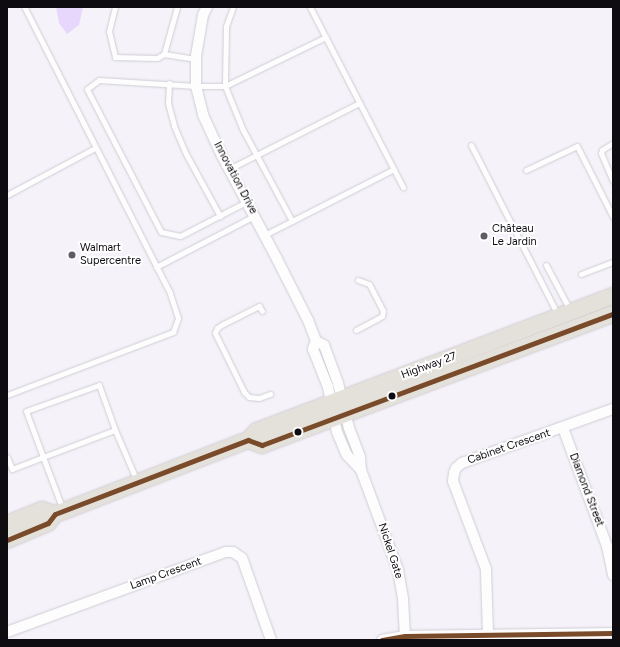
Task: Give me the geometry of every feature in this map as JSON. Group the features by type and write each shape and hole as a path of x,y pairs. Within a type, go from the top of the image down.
{"main road":[{"name":"Highway 27","path":"248,440 262,446 340,416 568,322 613,296"},
{"name":"Highway 27","path":"7,540 48,523 59,512 248,440 257,430 337,400 568,322 613,314"},
{"name":"Highway 27","path":"7,524 42,510 59,512"}],"street":[{"name":"Innovation Drive","path":"207,7 203,15 196,59 196,86 203,115 229,169 308,320 316,340 324,345 340,416"},
{"name":"Cabinet Crescent","path":"488,634 486,569 453,481 456,468 462,463 613,409"},
{"name":"Nickel Gate","path":"340,416 337,432 346,455 360,470 398,570 403,599 406,636"},
{"name":"Diamond Street","path":"563,428 607,546 613,575"},
{"name":"Lamp Crescent","path":"7,632 226,552 233,552 242,558 271,640"},
{"path":"382,640 406,636 613,633"}],"lane":[{"path":"7,395 173,332 178,318 170,293 24,7"},
{"path":"115,7 109,31 115,57 157,58 164,54 196,59"},
{"path":"164,54 177,7"},
{"path":"233,7 226,26 225,86 243,130 292,221"},
{"path":"310,7 359,103 404,186"},
{"path":"246,202 180,236 161,232 86,89 99,80 169,83 196,86 225,86 326,37"},
{"path":"169,83 168,103 174,126 186,154 220,216"},
{"path":"229,169 359,103"},
{"path":"613,143 602,150 601,153 613,181"},
{"path":"471,145 568,322"},
{"path":"526,170 577,146 613,217"},
{"path":"7,195 95,148"},
{"path":"264,235 394,169"},
{"path":"156,267 254,216"},
{"path":"581,274 613,262"},
{"path":"546,265 568,322"},
{"path":"356,330 382,316 383,311 369,284 358,280"},
{"path":"262,311 259,306 223,324 217,328 215,333 244,392 249,397 259,398 270,394"},
{"path":"59,512 43,457 26,411 99,385 115,430 138,482"},
{"path":"7,457 12,469 115,430"}],"shaded area":[{"path":"56,7 83,7 79,25 67,34 59,23"}],"transit line":[{"path":"7,540 48,523 55,514 248,440 262,445 613,314"},
{"path":"382,640 405,636 613,633"}],"place":[{"name":"Château Le Jardin","path":"484,236"},
{"name":"Walmart Supercentre","path":"72,255"}]}
